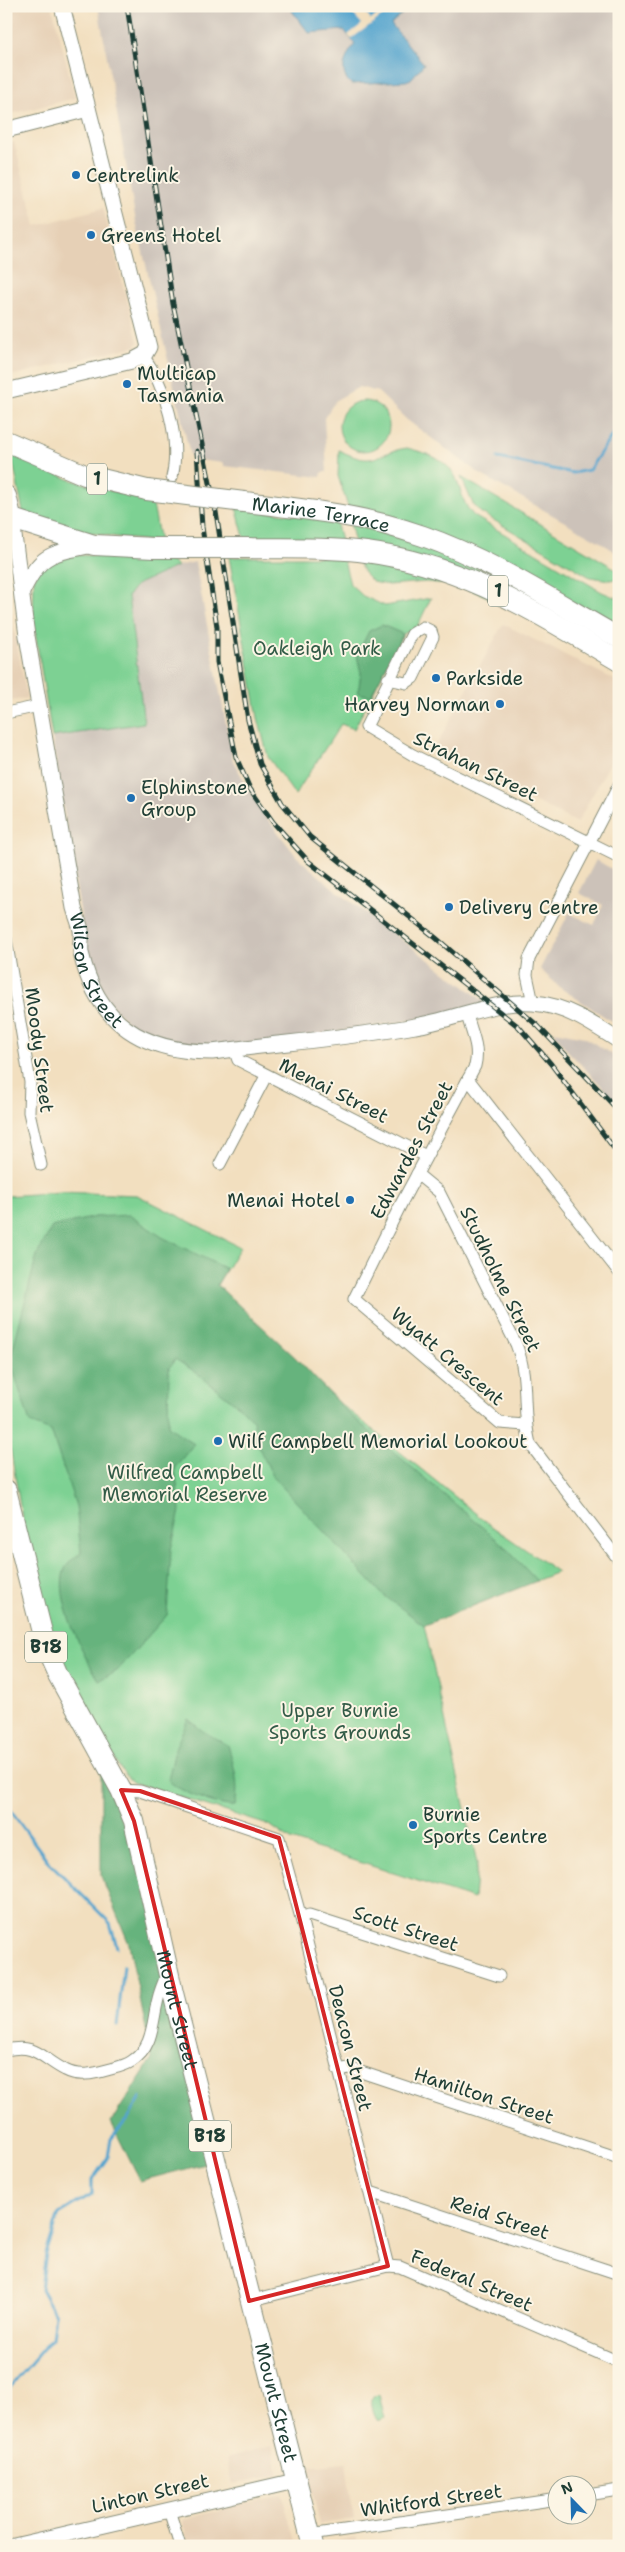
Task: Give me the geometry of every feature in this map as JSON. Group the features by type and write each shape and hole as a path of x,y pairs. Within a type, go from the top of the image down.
{"highway":[{"name":"Marine Terrace","path":"6,441 84,476 147,490 320,511 362,518 422,535 476,558 618,637"},
{"name":"Wilson Street","path":"6,496 9,518"},
{"name":"Marine Terrace","path":"9,518 94,545 154,548 323,550 364,552 409,560 480,583 619,661"},
{"name":"Mount Street","path":"6,1490 46,1648 58,1675 121,1790 138,1839 167,1972 205,2116 249,2301 311,2541"}],"street":[{"path":"62,6 176,450 172,477"},
{"path":"6,130 88,109"},
{"path":"6,391 126,363 143,356 148,350 148,341"},
{"path":"143,356 160,385"},
{"name":"Wilson Street","path":"9,518 39,706 72,893 81,932 81,951 98,996 114,1016 146,1042 186,1052 234,1049 387,1030 504,1005 533,1003 570,1012 619,1041"},
{"path":"22,593 38,563 63,552 94,545"},
{"name":"Strahan Street","path":"388,679 406,683 413,678 433,637 430,630 423,627 412,634 388,679 366,727 413,755 619,857"},
{"path":"6,712 39,706"},
{"path":"533,1003 528,975 529,959 619,785"},
{"name":"Moody Street","path":"6,939 30,1082 29,1112 41,1165"},
{"name":"Edwardes Street","path":"354,1299 426,1156 468,1079 478,1054 466,1014"},
{"name":"Menai Street","path":"234,1049 238,1060 266,1076 426,1156"},
{"path":"220,1164 266,1076"},
{"path":"468,1079 619,1272"},
{"name":"Studholme Street","path":"417,1174 439,1192 516,1344 524,1364 525,1425 530,1444 619,1560"},
{"name":"Wyatt Crescent","path":"354,1299 500,1423 525,1425"},
{"name":"Deacon Street","path":"121,1790 140,1791 279,1838 301,1918 388,2266"},
{"name":"Scott Street","path":"301,1918 309,1915 499,1976"},
{"path":"6,2050 22,2047 36,2050 64,2070 76,2075 96,2074 132,2062 144,2050 150,2039 158,1998 167,1972"},
{"name":"Hamilton Street","path":"338,2070 349,2068 619,2158"},
{"name":"Reid Street","path":"370,2192 619,2274"},
{"name":"Federal Street","path":"249,2301 388,2266 400,2267 619,2362"},
{"name":"Linton Street","path":"14,2546 295,2481"},
{"path":"598,2493 619,2490"},
{"name":"Whitford Street","path":"311,2541 548,2502"},
{"path":"169,2510 180,2546"}],"highlighted area":[{"path":"121,1790 140,1791 279,1838 388,2266 249,2301 134,1821"}],"shaded area":[{"path":"6,6 52,6 75,98 6,115"},
{"path":"98,6 288,6 309,33 344,30 355,44 345,58 344,65 345,76 351,84 411,79 424,65 391,24 410,6 619,6 619,555 602,543 480,474 407,420 378,392 359,387 336,400 324,418 327,472 322,472 321,477 224,466 223,463 191,459 136,222"},
{"path":"14,142 36,226 103,208 138,342 136,346 6,377 6,144"},
{"path":"195,562 233,761 260,809 297,857 339,893 492,1007 212,1052 146,1042 92,984 52,737 144,722 128,596 136,585 178,566"},
{"path":"6,588 27,698 6,702"},
{"path":"503,624 619,682 619,747 577,823 434,750"},
{"path":"596,860 619,873 619,1026 559,987 540,969 569,913 594,925 603,905 579,893"},
{"path":"554,1031 584,1037 619,1059 619,1104 566,1049"},
{"path":"272,2445 279,2474 232,2485 226,2458"},
{"path":"346,2463 354,2519 320,2524 306,2467"},
{"path":"282,2494 296,2546 189,2546 182,2520"},
{"path":"356,2537 358,2546 329,2546 333,2542"}],"green space":[{"path":"359,401 369,401 382,408 389,421 389,431 382,444 369,451 359,451 350,447 343,440 339,431 339,421 343,412 350,405"},
{"path":"407,448 442,461 452,471 465,503 474,516 602,592 619,597 619,627 349,510 338,476 339,450 351,456 368,459"},
{"path":"15,454 68,479 111,491 152,499 160,542 108,536 73,529 23,512 12,457"},
{"path":"461,477 616,569 618,574 616,579 590,577 480,512 473,504"},
{"path":"236,507 336,521 341,541 245,541"},
{"path":"350,523 457,556 619,646 619,650 355,543"},
{"path":"66,555 164,557 178,566 136,585 128,596 144,723 52,737 33,619 34,579 43,562"},
{"name":"Oakleigh Park","path":"229,557 343,557 350,584 363,596 385,606 431,598 417,627 403,634 354,729 341,724 295,795 268,757 258,718"},
{"path":"358,561 386,563 459,585 426,582 388,585 373,582 364,573"},
{"path":"382,625 403,634 371,696 358,693 361,673 357,655 369,631"},
{"name":"Wilfred Campbell Memorial Reserve","path":"61,1192 137,1195 240,1247 217,1285 342,1405 490,1525 558,1572 424,1625 477,1863 474,1899 291,1840 271,1826 132,1782 121,1770 74,1688 53,1644 25,1536 6,1422 6,1196"},
{"path":"129,1215 162,1237 226,1269 217,1285 296,1358 349,1414 502,1544 537,1581 424,1625 382,1594 274,1478 258,1446 253,1420 194,1371 175,1359 169,1368 168,1426 194,1444 175,1467 180,1511 171,1549 167,1615 117,1671 99,1680 78,1642 63,1595 62,1581 65,1569 81,1552 76,1506 51,1431 30,1423 10,1360 37,1255 52,1227 95,1217"},
{"path":"188,1719 204,1732 228,1745 237,1783 235,1806 228,1806 200,1798 180,1789 168,1780 176,1746"},
{"path":"101,1750 121,1790 216,2161 140,2181 111,2122 152,2059 129,1944 101,1876"},
{"path":"379,2395 385,2418 378,2421 373,2412 372,2402 373,2396"}],"water":[{"path":"288,6 410,6 391,24 424,64 411,79 406,81 351,84 344,74 344,64 355,44 344,30 309,33"}],"pier":[{"path":"363,6 369,6 364,11 371,20 382,11 385,14 351,39 348,35 362,24 353,14"}],"waterway":[{"path":"498,458 573,473 589,470 619,425"},
{"path":"6,1804 47,1860 110,1923 117,1947"},
{"path":"117,2025 124,1966"},
{"path":"6,2392 52,2338 55,2314 41,2289 46,2254 59,2214 92,2194 92,2180 108,2157 111,2139 129,2117 141,2097"}],"railway":[{"path":"127,6 173,304 216,512 248,720 260,764 282,803 310,837 436,938 538,1026 619,1111"},
{"path":"197,451 202,527 217,627 217,662 236,757 250,789 273,822 308,861 519,1027 551,1064 619,1155"}],"place":[{"name":"Centrelink","path":"76,175"},
{"name":"Greens Hotel","path":"91,235"},
{"name":"Multicap Tasmania","path":"127,384"},
{"name":"Parkside","path":"436,678"},
{"name":"Harvey Norman","path":"500,704"},
{"name":"Elphinstone Group","path":"131,798"},
{"name":"Delivery Centre","path":"449,907"},
{"name":"Menai Hotel","path":"350,1200"},
{"name":"Wilf Campbell Memorial Lookout","path":"218,1441"},
{"name":"Burnie Sports Centre","path":"413,1825"}],"park label":[{"name":"Upper Burnie Sports Grounds","path":"340,1721"}]}
